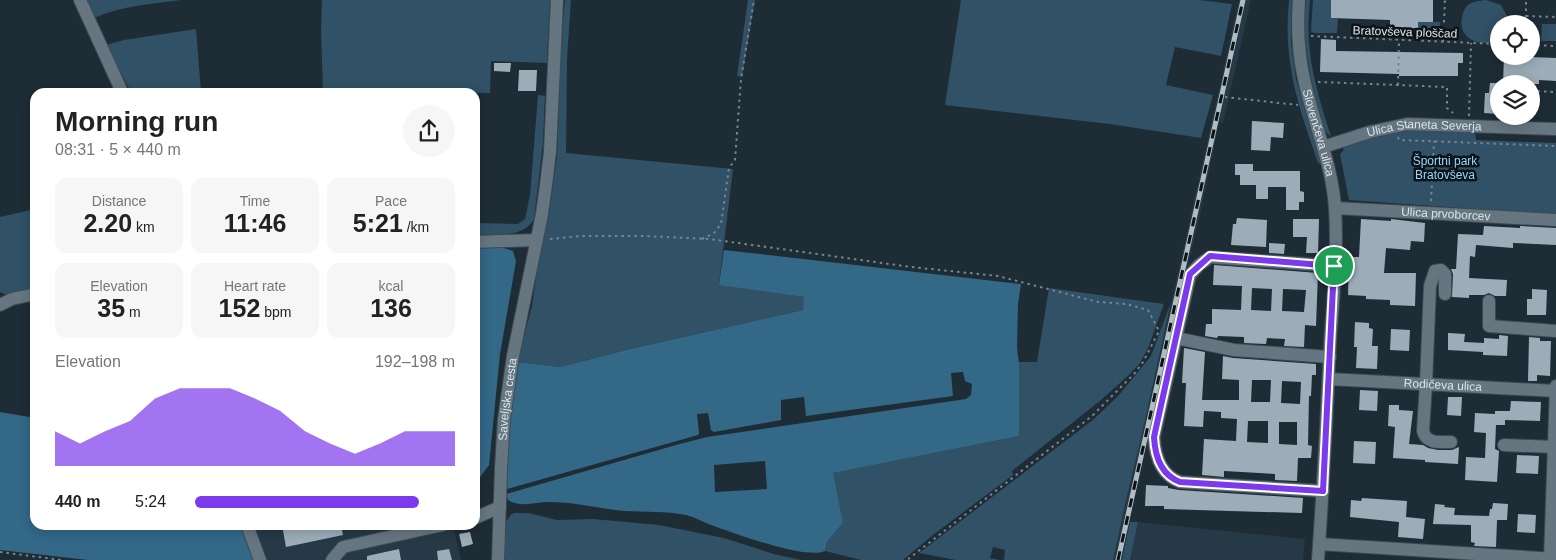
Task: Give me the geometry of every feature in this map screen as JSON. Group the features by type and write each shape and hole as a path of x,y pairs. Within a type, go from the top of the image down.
{"street":[{"path":"80,0 120,88"},
{"name":"Saveljska cesta","path":"498,560 503,436 508,385 516,337 542,214 550,152 557,0"},
{"name":"Slovenčeva ulica","path":"1299,0 1298,32 1302,67 1308,97 1330,173 1335,208 1329,379 1318,560"},
{"name":"Ulica Staneta Severja","path":"1323,147 1370,132 1407,124 1556,130"},
{"name":"Ulica prvoborcev","path":"1335,208 1556,220"},
{"path":"480,242 537,240"},
{"path":"1323,491 1180,482 1170,478 1163,470 1154,445 1154,437 1190,274 1210,256 1334,266"},
{"path":"1445,294 1445,274 1441,270 1436,271 1430,286 1423,431 1424,437 1432,441 1451,442"},
{"path":"0,305 12,299 30,295"},
{"path":"1489,301 1489,326 1556,331"},
{"path":"1176,338 1234,350 1330,357"},
{"name":"Rodičeva ulica","path":"1329,379 1556,391"},
{"path":"1320,544 1470,557 1553,559 1556,386"},
{"path":"1504,445 1554,447"},
{"path":"480,516 500,507"},
{"path":"249,530 260,560"},
{"path":"332,560 343,547 420,530"}],"path":[{"path":"701,239 714,233 721,224 729,168 735,160 741,79 754,0"},
{"path":"1443,42 1445,0"},
{"path":"1526,0 1526,15"},
{"path":"1540,16 1556,17"},
{"name":"Bratovševa ploščad","path":"1311,36 1490,44"},
{"path":"1398,86 1399,40"},
{"path":"1470,126 1471,43"},
{"path":"1540,45 1556,46"},
{"path":"1316,82 1447,87 1447,108 1455,114"},
{"path":"1540,91 1556,92"},
{"path":"1225,96 1298,105"},
{"path":"1398,140 1556,146"},
{"path":"1431,213 1434,141"},
{"path":"537,240 582,236 645,236 701,239 912,267 998,276 1098,302 1126,304 1148,310 1158,331 1143,362 1134,373 1092,416 907,560"},
{"path":"0,552 62,560"}],"shaded area":[{"path":"1239,0 1251,0 1223,123 1219,122 1203,201 1142,462 1122,560 1113,560 1142,434"},
{"path":"480,248 504,248 513,251 516,261 500,354 489,465 480,477"},
{"path":"724,250 1021,284 1018,304 1017,348 1019,363 1019,436 833,473 843,523 827,542 825,551 815,553 786,549 752,539 686,515 625,511 559,502 518,504 508,500 506,494 707,437 966,399 971,395 972,384 965,381 963,372 951,373 953,396 806,416 804,397 781,400 781,420 714,432 711,430 708,413 697,414 698,435 505,488 509,420 517,362 560,367 630,349 803,310 804,297 719,285","holes":["765,461 767,489 715,492 714,465"]},
{"path":"0,412 30,417 30,530 244,530 257,560 88,560 0,550"},
{"path":"1138,522 1305,539 1303,560 1130,560"},
{"path":"255,530 454,530 461,560 266,560"}],"green space":[{"path":"87,0 181,0 126,8 94,18"},
{"path":"322,0 550,0 547,63 491,61 490,93 480,93 480,88 323,88"},
{"path":"565,0 571,0 567,59 566,153 733,169 719,284 805,297 803,310 630,349 560,367 517,362 532,306 549,214 557,156 561,40"},
{"path":"748,0 755,0 742,77 737,76"},
{"path":"961,0 1200,0 1232,4 1221,56 1175,47 1166,85 1213,95 1201,138 1110,124 945,105"},
{"path":"1289,0 1292,0 1291,42 1296,79 1321,164 1318,163 1305,126 1292,75 1288,39"},
{"path":"1306,0 1310,0 1309,36 1313,70 1331,137 1325,131 1306,51"},
{"path":"1313,0 1331,0 1331,18 1338,19 1337,33 1314,33 1311,31"},
{"path":"1486,0 1501,5 1506,15 1490,15 1490,43 1473,41 1463,32 1461,22 1463,13 1465,8 1473,2"},
{"path":"1418,22 1440,22 1440,38 1418,37"},
{"path":"1542,24 1556,24 1556,41 1541,41"},
{"path":"196,29 201,88 129,88 106,45 124,40"},
{"path":"538,95 545,96 543,143 534,219 523,230 516,233 480,235 480,223 518,224 525,219 530,195"},
{"name":"Športni park Bratovševa","path":"1402,128 1475,132 1476,140 1556,143 1556,215 1349,200 1340,154 1344,147 1368,136"},
{"path":"30,210 30,292 8,295 0,292 0,217"},
{"path":"1049,288 1164,304 1148,348 1140,363 1101,400 1012,471 1013,475 903,560 861,560 825,551 827,542 843,523 832,473 1019,436 1019,362 1037,362"},
{"path":"1171,302 1113,560 1004,560 1005,550 993,547 990,558 1000,560 956,560 919,553 1094,419 1119,395 1151,356"},
{"path":"514,513 529,513 557,520 593,519 659,525 724,538 774,554 801,560 503,560 504,527 509,517"},
{"path":"1130,522 1138,522 1130,560 1122,560"}],"building":[{"path":"1331,0 1433,0 1433,22 1418,22 1418,28 1411,28 1390,27 1390,20 1331,18"},
{"path":"1321,39 1336,40 1336,51 1463,53 1463,63 1458,63 1458,76 1399,76 1399,74 1320,72"},
{"path":"1540,57 1556,58 1556,81 1540,80 1540,75 1503,75 1504,65 1540,65"},
{"path":"494,63 511,63 510,72 494,71"},
{"path":"519,70 537,70 536,91 518,91"},
{"path":"1490,83 1490,113 1484,113 1485,93 1489,93"},
{"path":"1252,121 1284,123 1283,138 1271,137 1270,151 1251,150"},
{"path":"1235,164 1253,164 1253,171 1300,171 1300,191 1304,192 1304,202 1299,202 1299,210 1286,210 1286,187 1268,187 1268,199 1256,199 1256,185 1240,185 1240,175 1235,175"},
{"path":"1237,218 1267,220 1266,247 1231,245 1233,224 1236,224"},
{"path":"1293,219 1319,219 1318,253 1306,253 1307,237 1293,237"},
{"path":"1361,219 1391,221 1391,219 1425,223 1424,242 1411,241 1410,250 1386,248 1384,273 1416,273 1415,306 1390,305 1390,300 1366,299 1366,296 1348,295 1349,257 1359,257"},
{"path":"1484,226 1556,228 1556,245 1513,243 1513,248 1476,245 1475,257 1470,256 1469,278 1507,280 1506,296 1495,296 1489,293 1469,295 1469,298 1452,297 1453,274 1451,269 1456,269 1458,234 1483,235"},
{"path":"1269,243 1285,244 1284,254 1269,253"},
{"path":"1214,265 1318,273 1316,326 1305,325 1304,347 1284,346 1285,339 1267,338 1266,344 1244,343 1244,337 1218,336 1217,338 1205,336 1206,324 1212,324 1212,309 1241,310 1242,286 1213,285","holes":["1252,288 1272,289 1271,311 1251,310","1283,289 1306,290 1304,312 1282,311"]},
{"path":"1532,289 1547,290 1546,315 1527,315 1527,299 1532,299"},
{"path":"1355,322 1369,323 1369,328 1373,329 1372,346 1378,346 1377,369 1356,368 1357,347 1354,347"},
{"path":"1391,329 1410,330 1409,351 1390,350"},
{"path":"1448,333 1465,334 1464,342 1484,343 1484,338 1499,339 1499,335 1508,336 1507,356 1483,355 1483,352 1448,350"},
{"path":"1529,337 1540,338 1540,341 1551,341 1550,376 1537,375 1537,381 1528,381"},
{"path":"1184,348 1205,352 1202,400 1239,400 1239,380 1222,379 1223,356 1316,364 1316,375 1312,375 1311,396 1309,396 1308,445 1312,446 1311,458 1298,458 1297,481 1275,480 1275,474 1224,471 1224,477 1202,475 1204,439 1236,441 1237,419 1221,418 1221,412 1204,411 1203,427 1184,426 1186,383 1182,383","holes":["1252,380 1271,380 1270,402 1251,402","1282,381 1301,382 1300,404 1281,403","1248,421 1268,421 1268,443 1247,442","1279,422 1297,422 1297,445 1279,444"]},
{"path":"1360,390 1378,391 1377,411 1359,410"},
{"path":"1448,397 1462,397 1461,416 1447,415"},
{"path":"1511,401 1541,402 1540,421 1505,420 1505,425 1496,425 1495,449 1499,451 1497,482 1465,480 1466,457 1485,458 1486,433 1474,432 1475,413 1495,414 1495,411 1510,411"},
{"path":"1389,405 1399,405 1399,410 1413,411 1409,444 1423,445 1438,450 1452,450 1459,447 1458,464 1393,458 1395,427 1388,426"},
{"path":"1354,441 1376,442 1375,464 1353,463"},
{"path":"1517,455 1539,456 1538,474 1516,473"},
{"path":"1146,485 1168,486 1168,488 1179,490 1303,498 1302,513 1164,509 1164,506 1145,506"},
{"path":"1362,498 1407,501 1406,517 1425,519 1423,539 1398,537 1399,522 1350,517 1351,500 1361,501"},
{"path":"1493,503 1508,504 1507,520 1497,520 1496,547 1474,546 1475,543 1471,542 1471,525 1433,524 1435,504 1455,508 1454,515 1489,516"},
{"path":"1518,514 1536,515 1535,533 1517,532"},
{"path":"283,530 342,530 343,535 286,547"},
{"path":"470,532 473,544 462,547 459,534"},
{"path":"399,549 401,560 367,560 367,556"},
{"path":"449,549 452,560 438,560 437,551"}],"railway":[{"path":"1118,560 1243,0"}],"route":[{"path":"1210,256 1334,266 1323,491 1180,482 1170,478 1163,470 1158,458 1154,437 1190,274 1210,256"}]}
